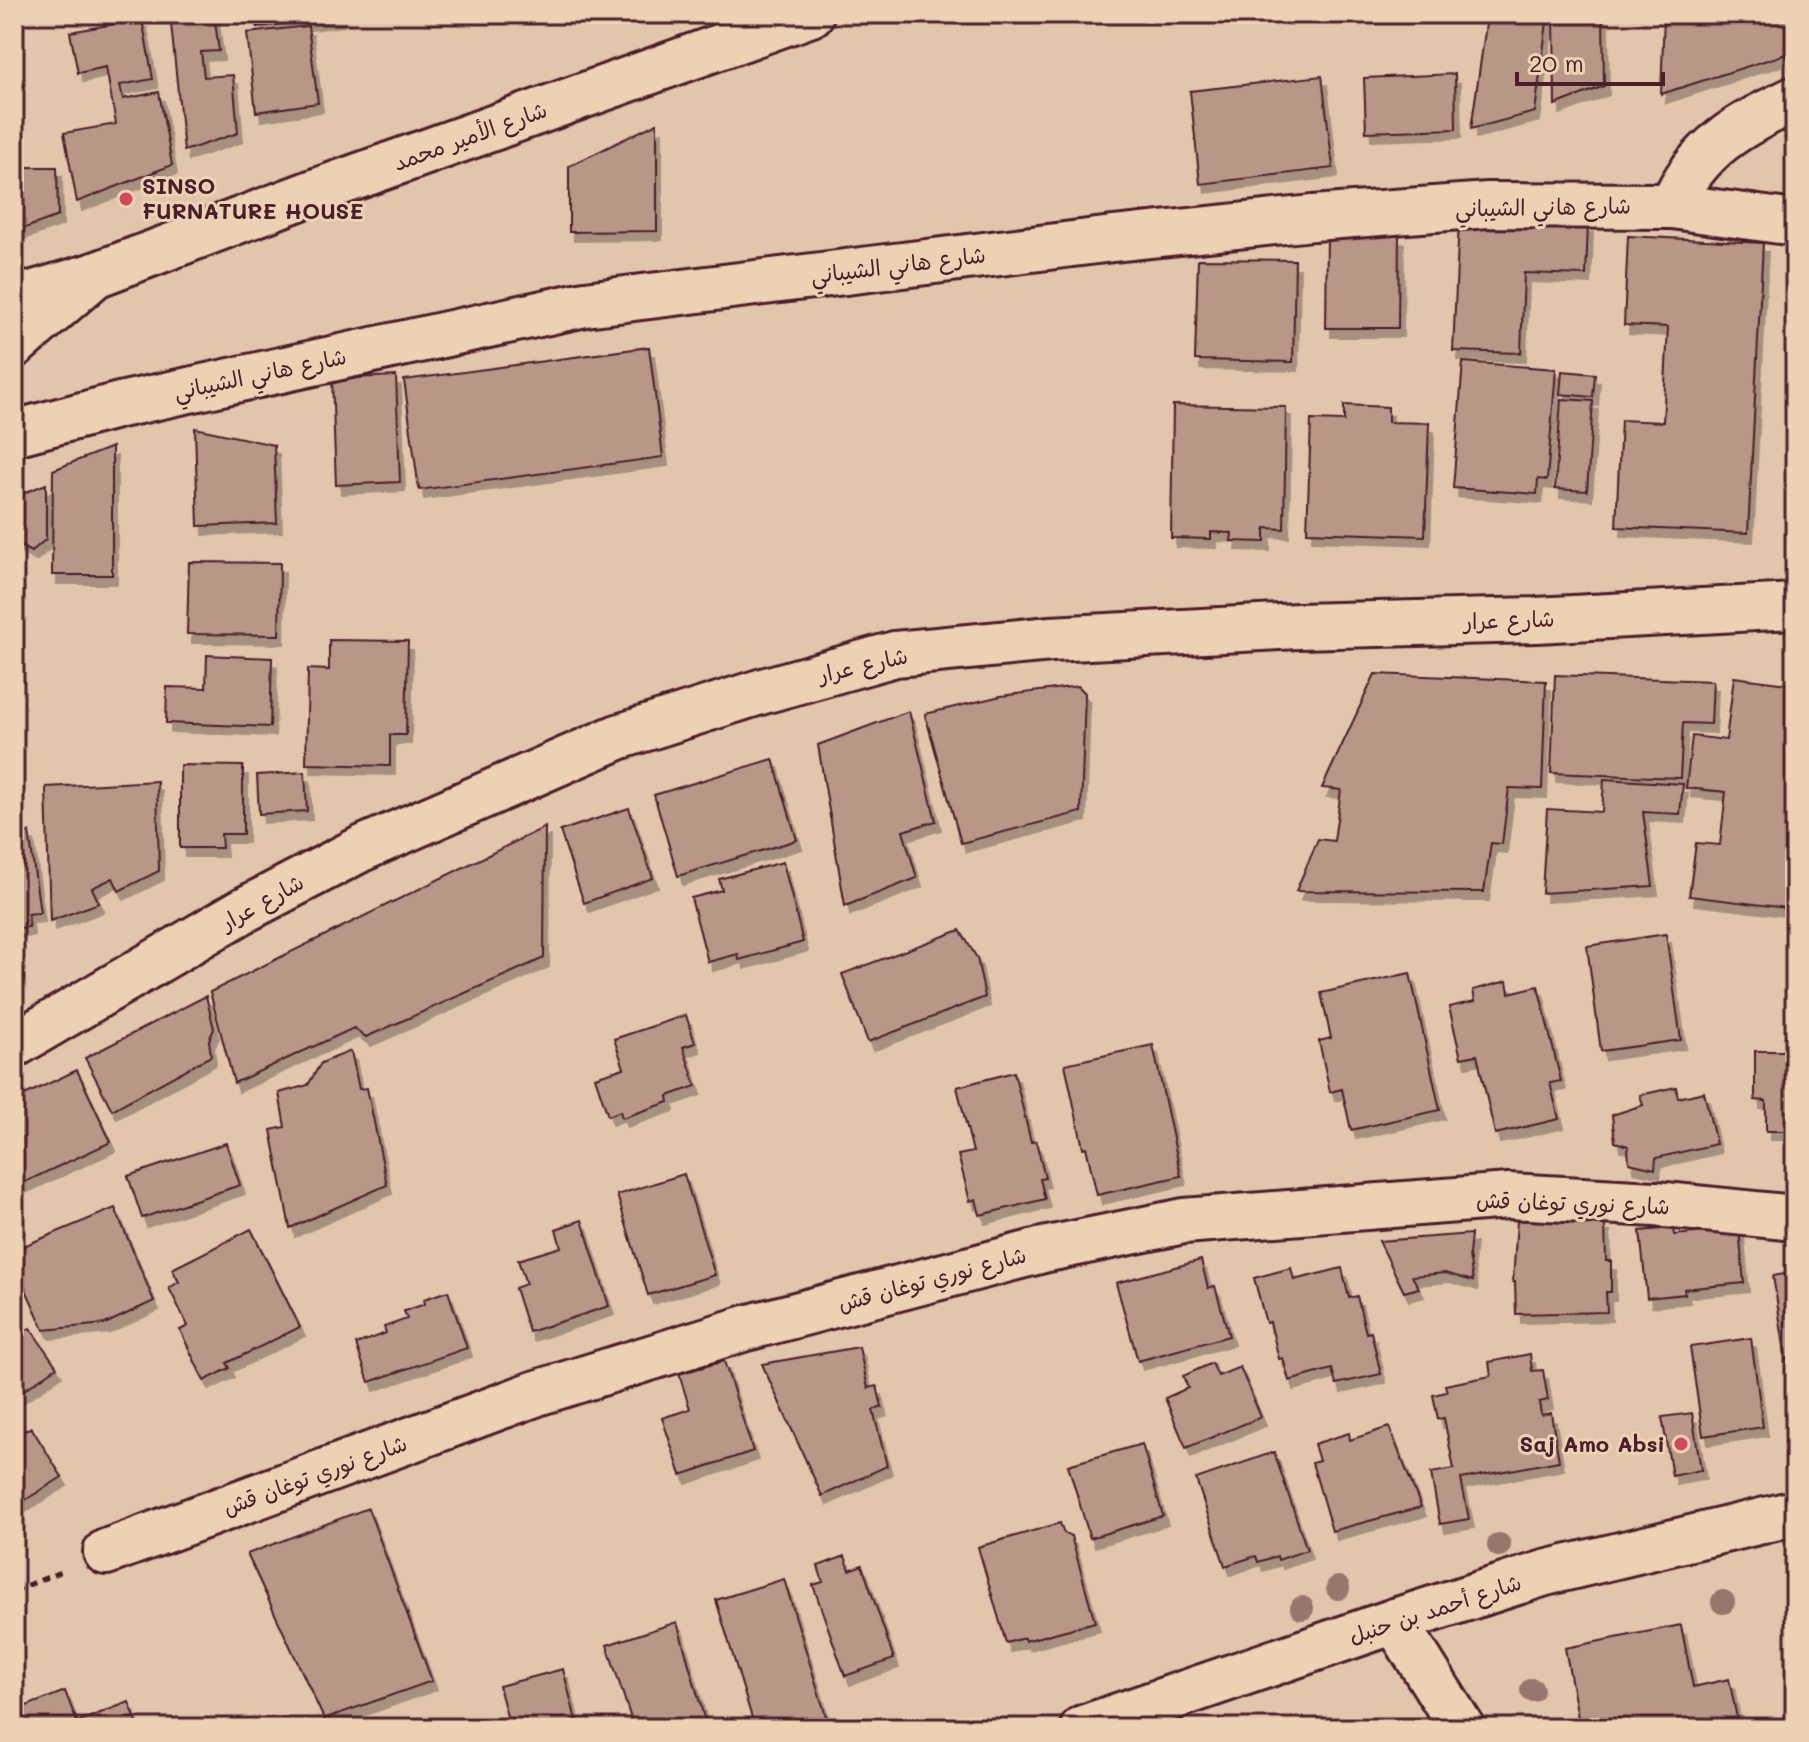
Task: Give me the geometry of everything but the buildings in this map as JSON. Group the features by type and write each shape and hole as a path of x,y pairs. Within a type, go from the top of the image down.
{"street":[{"name":"شارع الأمير محمد","path":"14,345 95,275 314,192 811,14"},
{"path":"1672,206 1681,184 1694,165 1716,144 1748,121 1795,99"},
{"name":"شارع هاني الشيباني","path":"14,433 120,405 585,304 1098,240 1313,218 1488,205 1672,206 1795,223"},
{"path":"14,299 95,275"},
{"name":"شارع عرار","path":"14,1045 244,910 361,849 618,737 763,691 895,654 1082,637 1298,626 1536,620 1795,606"},
{"name":"شارع نوري توغان قش","path":"106,1552 537,1393 746,1328 1043,1250 1184,1221 1509,1196 1655,1204 1795,1218"},
{"name":"شارع أحمد بن حنبل","path":"1083,1728 1545,1573 1795,1513"},
{"path":"1395,1621 1462,1728"}],"place":[{"name":"SINSO FURNATURE HOUSE","path":"126,199"},
{"name":"Saj Amo Absi","path":"1681,1444"}]}
